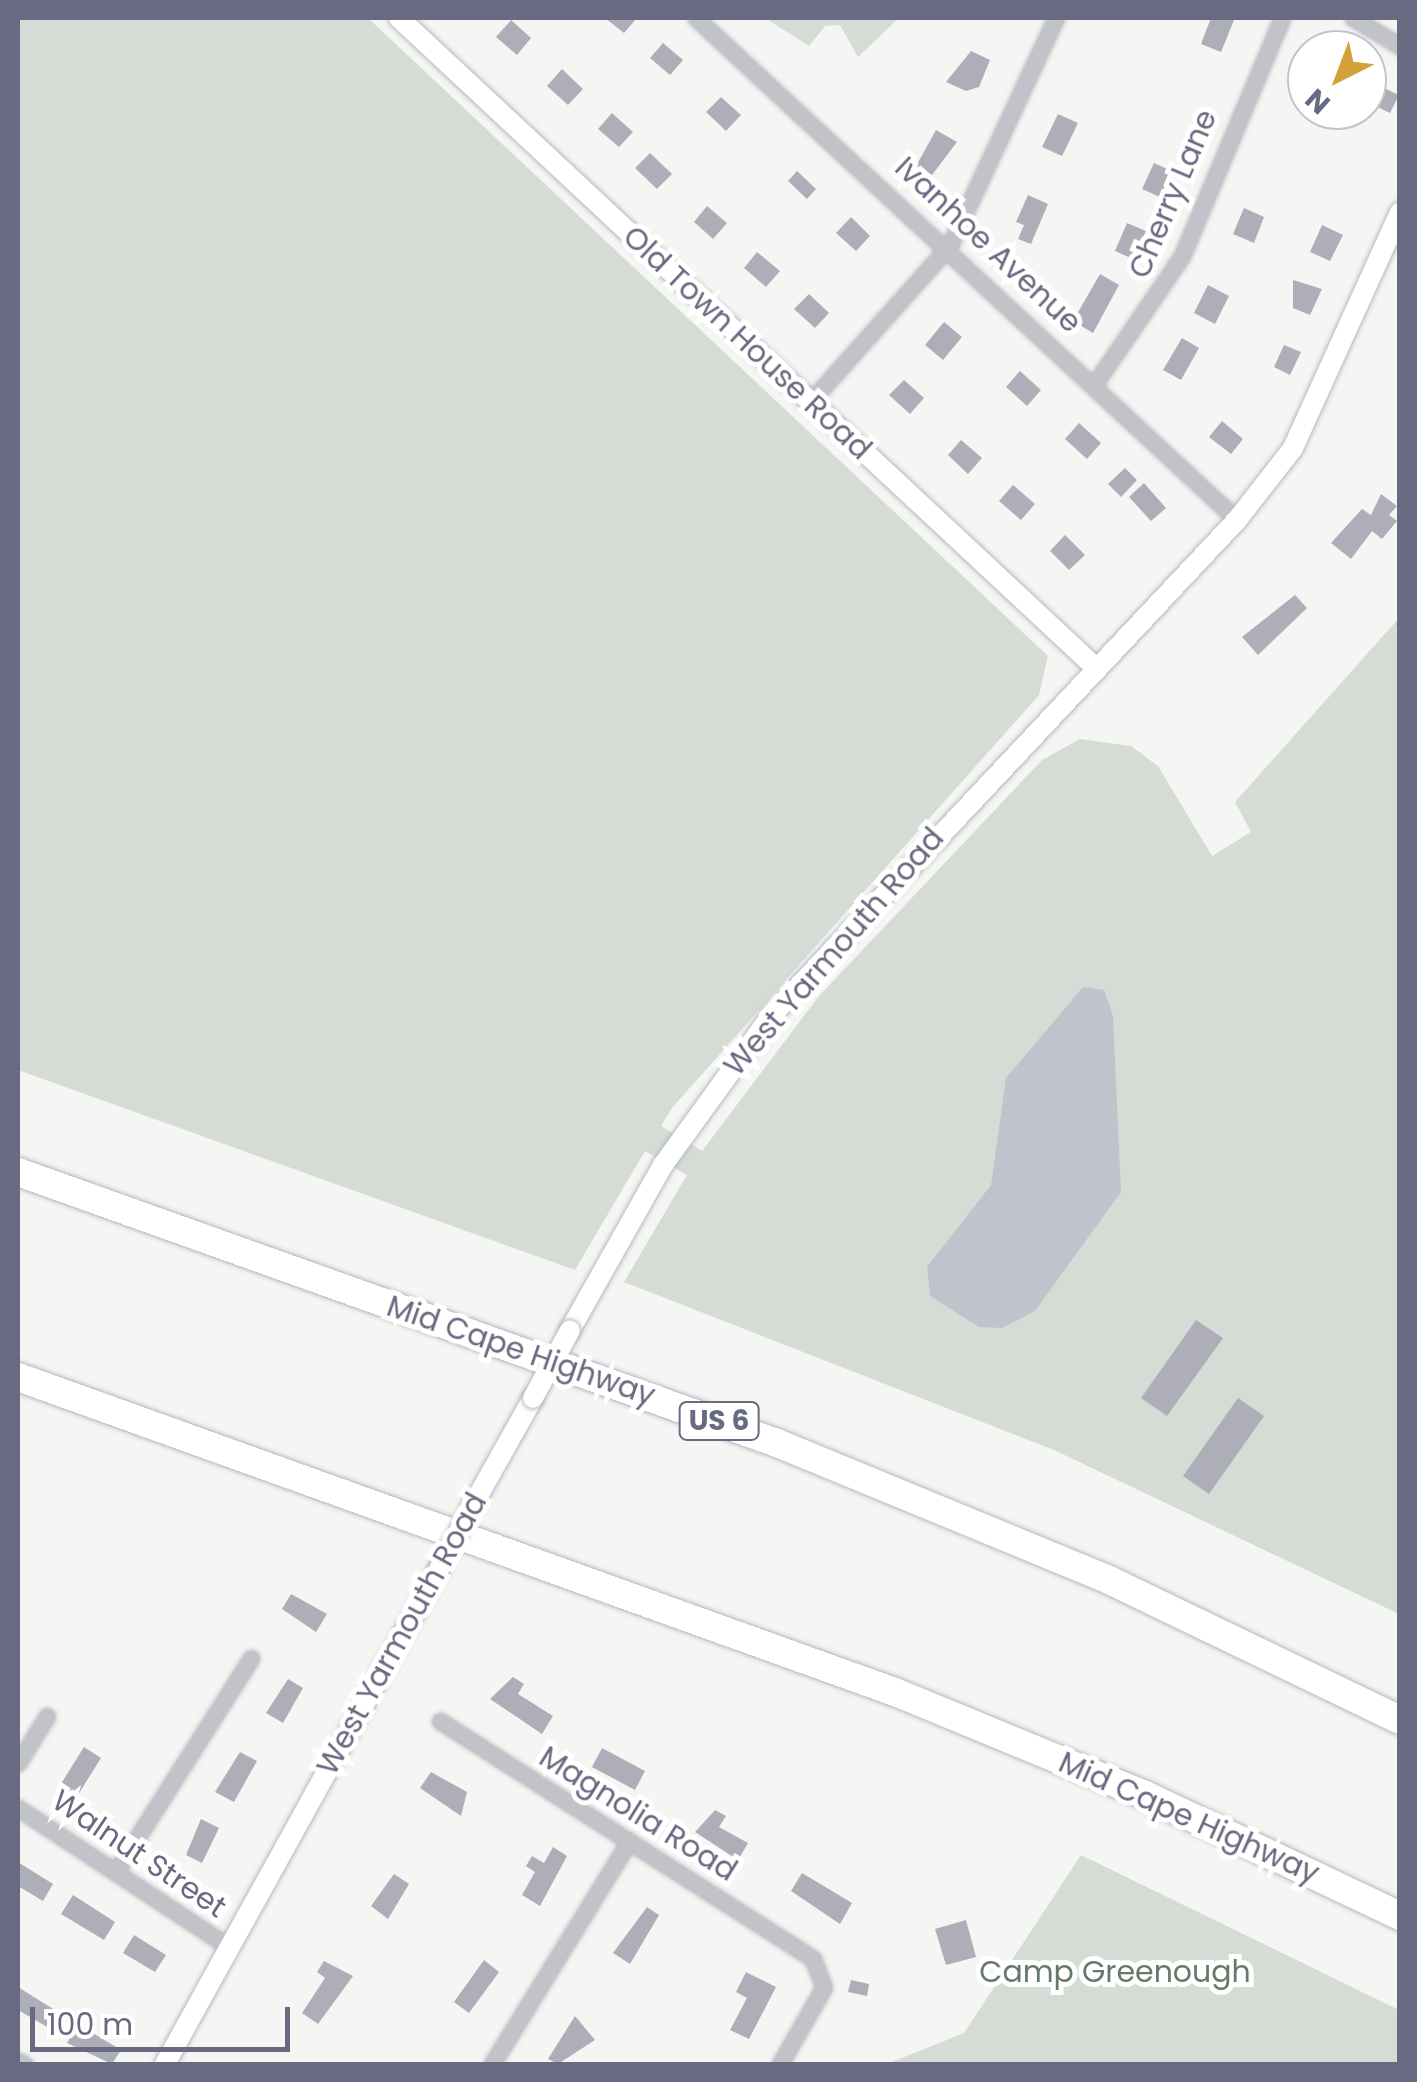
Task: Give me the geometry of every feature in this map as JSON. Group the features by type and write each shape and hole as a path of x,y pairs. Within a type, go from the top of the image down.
{"highway":[{"name":"Mid Cape Highway","path":"18,1172 830,1464 1109,1580 1400,1720"},
{"name":"Mid Cape Highway","path":"18,1377 895,1692 1145,1795 1400,1916"}],"main road":[{"name":"Old Town House Road","path":"399,18 1096,668"},
{"name":"West Yarmouth Road","path":"166,2064 570,1330 686,1129 803,978 1237,520 1314,409 1400,212"}],"street":[{"name":"Ivanhoe Avenue","path":"696,18 950,245 1237,520"},
{"path":"810,402 950,245 1056,18"},
{"name":"Cherry Lane","path":"1096,382 1182,256 1282,18"},
{"path":"1353,18 1400,46"},
{"path":"116,1871 250,1658"},
{"path":"18,1763 46,1716"},
{"name":"Magnolia Road","path":"440,1721 807,1953 824,1987 780,2064"},
{"name":"Walnut Street","path":"18,1808 230,1948"},
{"path":"492,2064 629,1842"},
{"path":"18,2061 24,2064"}],"green space":[{"path":"18,18 368,18 1048,656 1039,695 672,1108 661,1126 702,1151 819,996 1042,760 1080,739 1131,746 1158,766 1212,856 1251,832 1235,802 1399,618 1399,1614 1054,1450 624,1282 687,1175 645,1151 575,1270 18,1070"},
{"path":"765,18 899,18 858,57 840,25 825,26 809,46"},
{"name":"Camp Greenough","path":"1081,1855 1399,2010 1399,2064 887,2064 964,2033"}],"shaded area":[{"path":"1083,987 1104,990 1113,1016 1121,1192 1035,1311 1002,1328 979,1327 930,1296 927,1267 991,1185 1006,1078"}],"building":[{"path":"605,18 637,18 624,33"},
{"path":"1211,18 1234,20 1221,52 1201,44"},
{"path":"511,20 531,38 517,55 496,37"},
{"path":"663,43 683,60 670,75 650,58"},
{"path":"971,51 990,60 979,87 966,91 946,82"},
{"path":"562,69 583,89 568,105 547,86"},
{"path":"1387,89 1399,95 1390,113 1387,112"},
{"path":"721,97 741,115 726,131 706,112"},
{"path":"612,113 633,132 619,147 598,129"},
{"path":"1058,114 1078,123 1062,156 1042,147"},
{"path":"936,130 957,142 932,175 916,166"},
{"path":"650,153 672,174 657,189 635,168"},
{"path":"1154,163 1172,171 1160,197 1142,189"},
{"path":"797,171 816,189 807,199 788,181"},
{"path":"1028,195 1048,204 1031,244 1018,239 1024,225 1016,222"},
{"path":"707,206 727,223 713,239 694,222"},
{"path":"1244,208 1264,217 1254,243 1233,234"},
{"path":"851,217 870,236 856,251 836,233"},
{"path":"1127,223 1146,231 1133,259 1115,251"},
{"path":"1322,225 1343,235 1330,261 1310,252"},
{"path":"757,252 780,271 766,287 744,268"},
{"path":"1100,274 1119,285 1093,333 1073,321"},
{"path":"1293,280 1322,289 1310,315 1293,308"},
{"path":"1208,285 1229,296 1215,324 1194,313"},
{"path":"809,294 829,313 815,328 794,309"},
{"path":"944,322 962,337 943,360 925,345"},
{"path":"1182,338 1199,348 1181,380 1163,370"},
{"path":"1284,345 1301,352 1290,375 1274,367"},
{"path":"1020,371 1041,390 1027,406 1006,387"},
{"path":"904,380 924,398 910,414 889,395"},
{"path":"1222,421 1243,439 1231,454 1209,437"},
{"path":"1079,423 1101,443 1087,459 1065,439"},
{"path":"961,440 982,458 968,474 948,455"},
{"path":"1125,468 1137,480 1121,497 1108,484"},
{"path":"1144,483 1166,508 1151,521 1129,497"},
{"path":"1013,485 1035,504 1021,520 999,501"},
{"path":"1381,494 1397,506 1389,515 1397,521 1382,539 1372,531 1351,559 1331,543 1362,509 1371,515"},
{"path":"1065,535 1085,555 1069,570 1050,551"},
{"path":"1295,595 1307,608 1258,655 1242,637"},
{"path":"1196,1320 1223,1338 1167,1416 1141,1398"},
{"path":"1238,1398 1264,1416 1209,1494 1183,1476"},
{"path":"291,1594 327,1614 316,1632 282,1609"},
{"path":"513,1677 524,1684 518,1694 553,1716 542,1734 490,1699"},
{"path":"288,1679 303,1688 283,1723 266,1713"},
{"path":"84,1747 101,1758 76,1798 59,1787"},
{"path":"602,1748 645,1771 635,1790 592,1767"},
{"path":"240,1752 257,1761 234,1802 215,1792"},
{"path":"431,1772 467,1792 461,1816 420,1788"},
{"path":"715,1810 726,1816 719,1827 748,1843 738,1860 695,1832"},
{"path":"201,1819 219,1828 202,1863 186,1855"},
{"path":"553,1847 567,1856 540,1906 522,1895 535,1872 526,1866 532,1856 544,1863"},
{"path":"18,1862 53,1884 43,1901 18,1886"},
{"path":"802,1873 852,1903 840,1924 791,1891"},
{"path":"394,1874 409,1884 388,1919 371,1906"},
{"path":"73,1895 115,1922 104,1940 61,1914"},
{"path":"647,1907 659,1915 630,1964 613,1953"},
{"path":"966,1920 976,1957 946,1965 935,1929"},
{"path":"134,1935 166,1955 155,1972 123,1953"},
{"path":"484,1960 499,1972 469,2013 454,2002"},
{"path":"324,1961 353,1976 318,2024 302,2013 325,1978 317,1972"},
{"path":"746,1972 776,1987 749,2039 730,2030 747,1998 736,1992"},
{"path":"851,1980 869,1984 867,1996 848,1992"},
{"path":"18,1987 58,2012 49,2028 18,2010"},
{"path":"575,2016 595,2040 558,2064 548,2059"},
{"path":"78,2024 121,2050 112,2064 67,2043"}]}
